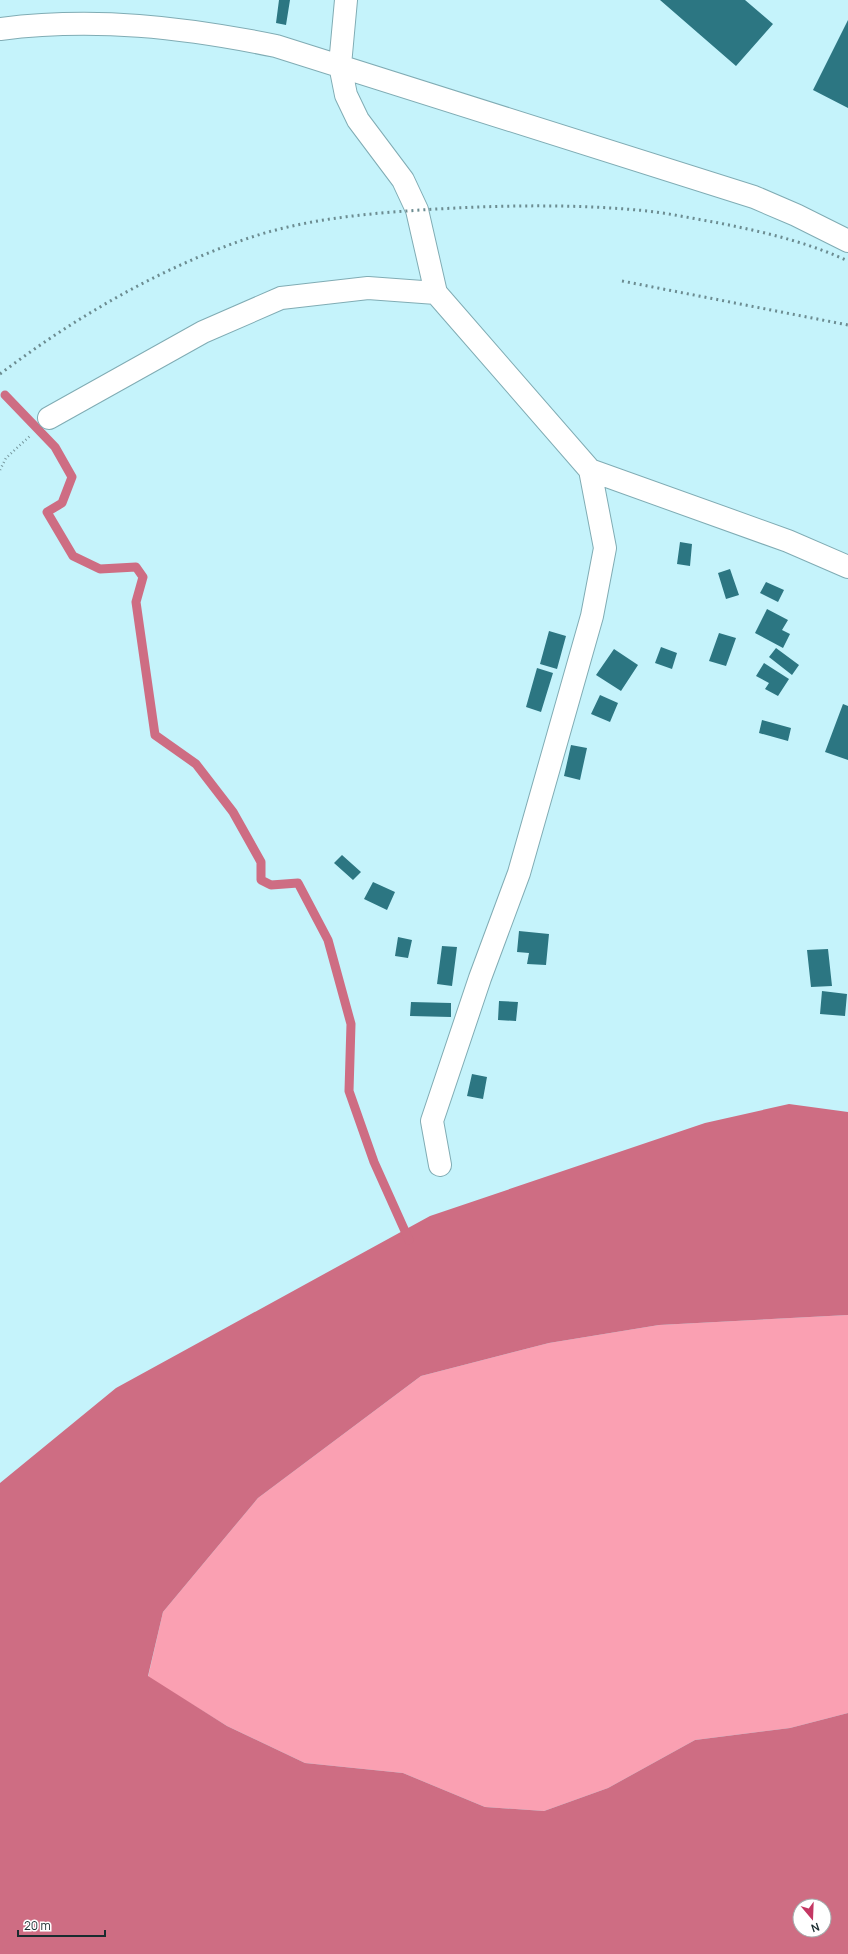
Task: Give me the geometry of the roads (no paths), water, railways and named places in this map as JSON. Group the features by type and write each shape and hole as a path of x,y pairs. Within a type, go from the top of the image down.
{"street":[{"path":"346,0 340,65 346,95 358,120 402,180 417,210 436,293 590,470 788,541 848,567"},
{"path":"0,29 74,22 128,24 173,28 226,36 276,46 754,197 796,215 848,241"},
{"path":"49,418 203,332 281,298 368,288 436,293"},
{"path":"440,1166 432,1121 480,978 519,873 592,616 605,548 590,470"}],"waterway":[{"path":"5,395 55,447 72,477 62,503 47,512 73,556 100,569 136,567 143,577 136,602 155,735 196,764 233,812 261,862 261,880 271,885 298,883 328,940 351,1024 349,1091 374,1162 409,1240"}],"railway":[{"path":"0,374 86,315 147,281 179,266 211,252 266,233 290,226 339,218 437,209 490,207 569,206 648,211 719,223 785,238 817,248 848,261"},
{"path":"622,281 848,325"}]}
